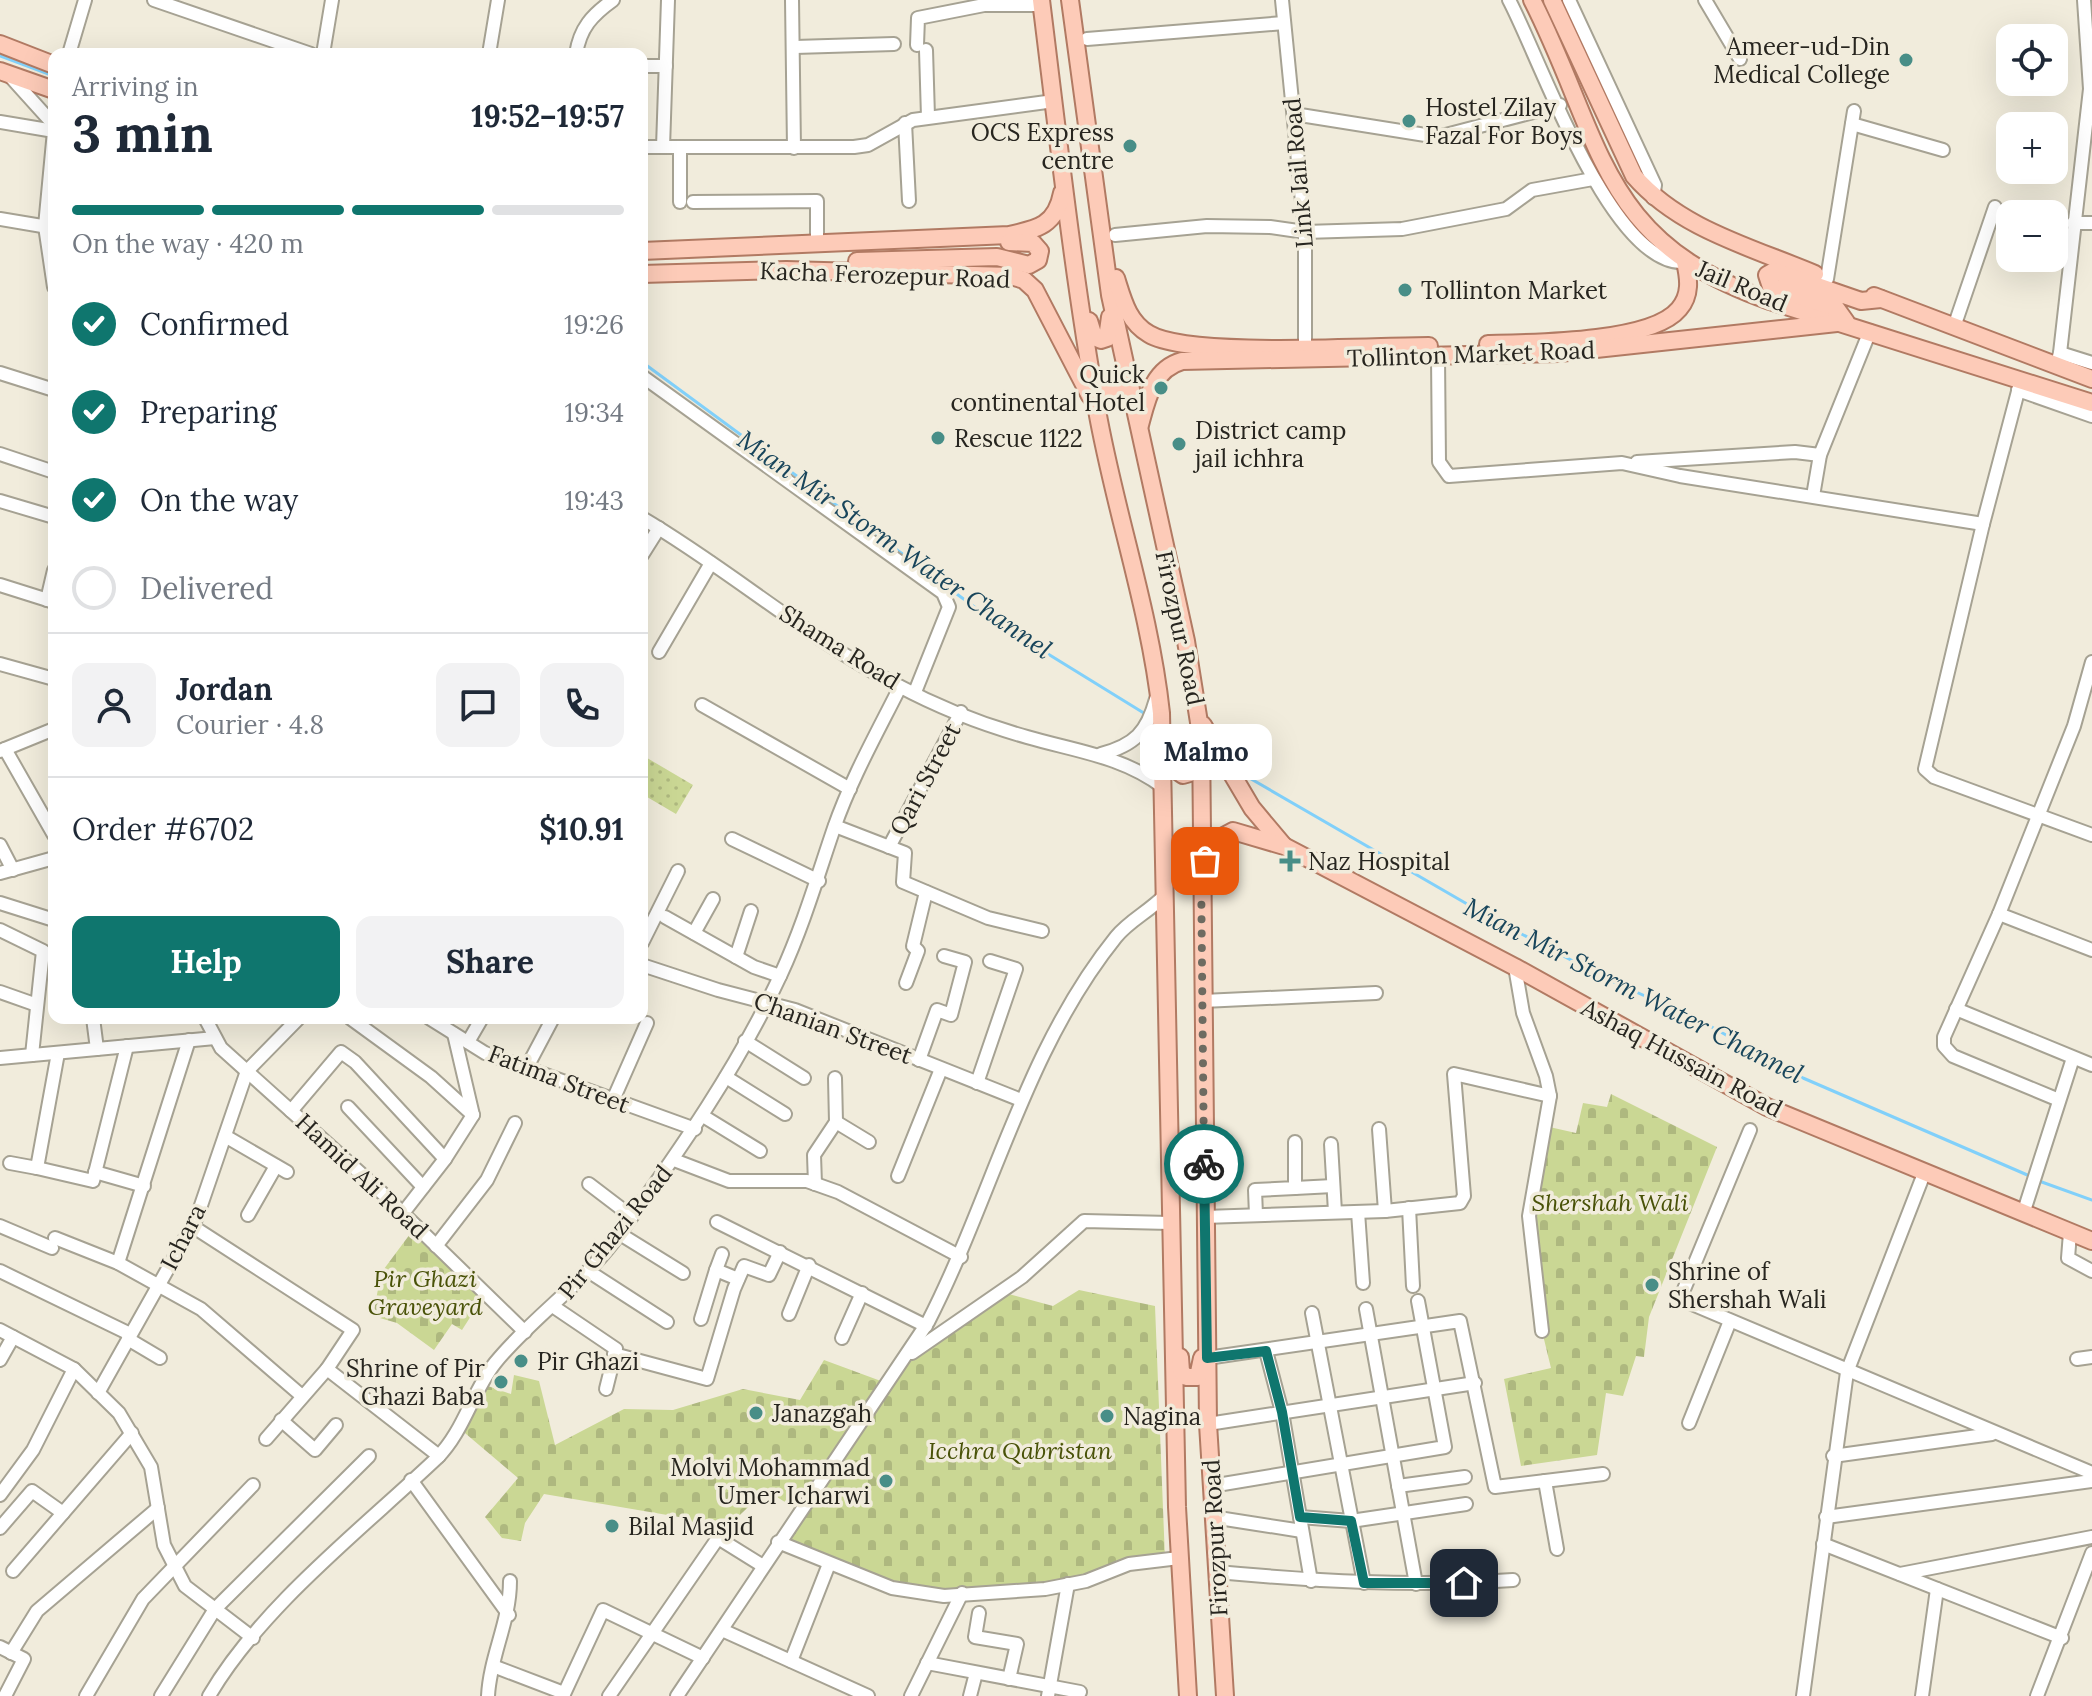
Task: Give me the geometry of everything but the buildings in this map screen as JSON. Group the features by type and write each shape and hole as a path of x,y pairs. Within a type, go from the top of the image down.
{"main road":[{"name":"Firozpur Road","path":"1070,0 1110,295 1203,736 1201,865 1208,1424 1225,1696"},
{"name":"Jail Road","path":"1532,0 1578,110 1620,194 1650,232 1685,262 1738,289 1846,322 2020,385 2092,403"},
{"name":"Jail Road","path":"1552,0 1634,176 1653,198 1696,225 1954,327 2058,360 2092,379"},
{"name":"Firozpur Road","path":"1042,2 1063,184 1096,405 1157,667 1159,690 1155,729 1163,787 1177,1507 1188,1696"},
{"path":"0,44 48,63"},
{"path":"4,73 48,88"},
{"path":"648,251 1009,235 1039,228 1054,218 1063,184"},
{"name":"Tollinton Market Road","path":"1098,223 1126,310 1148,334 1175,343 1258,354 1438,357 1559,353 1846,322"},
{"path":"786,270 834,262 987,257 1029,265 1040,256 1038,246 1029,242 970,244 932,240"},
{"name":"Tollinton Market Road","path":"1139,430 1150,390 1175,363 1305,347 1497,344 1623,334 1669,318 1678,310 1688,292 1685,262"},
{"name":"Kacha Ferozepur Road","path":"648,274 786,270 999,274 1024,280 1042,301 1096,405"},
{"path":"1846,322 1836,308 1771,287 1767,275 1778,272 1861,301 1881,299"},
{"path":"1077,277 1094,337 1101,340 1107,338 1110,330 1110,295"},
{"path":"1096,405 1109,389 1131,390"},
{"path":"1157,667 1169,710 1173,768 1183,775 1190,773 1191,767 1196,697"},
{"name":"Ashaq Hussain Road","path":"1203,736 1260,818 1284,846"},
{"name":"Ashaq Hussain Road","path":"1201,865 1220,838 1233,831 1284,846 1515,967 1767,1107 2092,1241"},
{"path":"1170,1223 1178,1247 1181,1371 1186,1377 1198,1377 1202,1363 1199,1247 1204,1217"},
{"path":"1177,1507 1184,1485 1180,1398 1187,1387 1198,1387 1202,1399 1206,1486 1212,1517"}],"street":[{"path":"324,48 332,0"},
{"path":"490,48 498,0"},
{"path":"577,48 579,34 595,13 613,0"},
{"path":"663,147 668,0"},
{"path":"792,0 794,148"},
{"name":"Link Jail Road","path":"1282,0 1305,232 1305,347"},
{"path":"1509,0 1607,203 1648,249 1667,261 1685,262"},
{"path":"1705,0 1740,59"},
{"path":"2084,0 2091,89 2058,360 2092,363"},
{"path":"1573,1 1655,185 1653,198"},
{"path":"70,48 80,2"},
{"path":"163,2 294,48"},
{"path":"928,117 918,18 984,5 1042,2"},
{"path":"1087,39 1284,23"},
{"path":"795,47 894,44"},
{"path":"648,66 666,66"},
{"path":"4,73 48,122"},
{"path":"648,147 868,145 905,123 928,117 1054,101"},
{"path":"1294,114 1438,137 1560,105"},
{"path":"1827,279 1853,117 1943,150"},
{"path":"0,122 48,128"},
{"path":"905,123 909,201"},
{"path":"680,147 687,202 817,201 817,244"},
{"path":"1115,235 1207,226 1270,227 1305,232 1433,225 1506,209 1532,190 1593,179"},
{"path":"1954,327 1995,207"},
{"path":"0,219 48,227"},
{"path":"2073,223 2092,223"},
{"path":"1813,496 1820,455 1870,331"},
{"path":"1438,357 1439,462 1449,476 1795,452 1820,455"},
{"path":"0,373 48,388"},
{"path":"648,380 943,593 949,607 915,692"},
{"path":"2092,416 2020,385 1983,524 1925,769 1934,777 2092,835"},
{"path":"0,454 48,470"},
{"path":"1622,463 1680,476 1983,524"},
{"path":"0,501 48,515"},
{"name":"Shama Road","path":"648,522 857,662 900,687 1028,737 1101,754 1146,774 1163,787"},
{"path":"648,545 659,528"},
{"path":"659,652 711,563"},
{"path":"0,585 48,600"},
{"path":"2059,1100 1948,1053 1944,1037 1999,914 2074,726 2092,662"},
{"path":"3,667 48,678"},
{"name":"Pir Ghazi Road","path":"209,1696 253,1638 347,1539 439,1456 494,1364 588,1271 620,1234 674,1160 726,1077 780,976 819,881 835,826 850,789 900,687"},
{"path":"702,705 850,789"},
{"name":"Qari Street","path":"889,847 961,712"},
{"path":"1101,754 1130,745 1155,729"},
{"path":"48,731 3,750 48,825"},
{"path":"835,826 906,855 901,881 988,918 1042,931"},
{"path":"732,839 819,881"},
{"path":"0,845 13,870"},
{"path":"0,873 48,860"},
{"path":"648,931 678,871"},
{"path":"906,983 918,951 913,946 926,892"},
{"path":"677,1696 926,1326 961,1257 1021,1100 1089,975 1117,936 1163,897"},
{"path":"694,933 713,899"},
{"path":"0,903 48,918"},
{"path":"736,957 751,911"},
{"path":"1999,914 2092,950"},
{"path":"665,917 736,957 780,976"},
{"path":"0,930 43,951 32,1055"},
{"path":"919,1060 937,1010 951,1015 965,962 944,956"},
{"path":"977,1083 1016,969 990,961"},
{"name":"Chanian Street","path":"648,967 767,1002 1021,1100"},
{"path":"1515,967 1523,1013 1550,1096 1529,1216 1542,1331"},
{"path":"0,992 37,1005"},
{"path":"1203,1001 1376,993"},
{"path":"1956,1009 2092,1065"},
{"path":"94,1024 97,1049"},
{"name":"Hamid Ali Road","path":"208,1024 215,1038 247,1071 403,1213 525,1332"},
{"path":"247,1071 293,1024"},
{"path":"358,1024 431,1077 473,1115"},
{"name":"Fatima Street","path":"438,1024 485,1053 695,1129"},
{"path":"468,1042 478,1024"},
{"path":"526,1069 550,1024"},
{"path":"613,1100 647,1024"},
{"path":"403,1213 445,1159 473,1115 454,1034"},
{"path":"0,1058 215,1038"},
{"path":"118,1263 189,1040"},
{"path":"745,1041 804,1078"},
{"path":"10,1163 93,1181 127,1046"},
{"path":"291,1111 342,1052 445,1159"},
{"path":"37,1168 58,1053"},
{"path":"2023,1214 2073,1058"},
{"path":"898,1176 941,1069"},
{"name":"Ichara","path":"98,1393 192,1226 247,1071"},
{"path":"1204,1217 1385,1211 1463,1201 1454,1074 1550,1096"},
{"path":"726,1077 785,1114"},
{"path":"815,1184 814,1155 836,1122 835,1078"},
{"path":"348,1107 423,1187"},
{"path":"703,1116 760,1151"},
{"path":"836,1122 869,1142"},
{"path":"436,1246 487,1180 515,1123"},
{"path":"1379,1129 1385,1211"},
{"path":"1750,1130 1680,1297 1847,1372 2092,1473"},
{"path":"225,1136 282,1169 248,1215"},
{"path":"1295,1142 1295,1188"},
{"path":"1331,1144 1335,1212"},
{"path":"674,1160 729,1181 815,1184 838,1192 961,1257"},
{"path":"1803,1696 1833,1456 1847,1372 1925,1171"},
{"path":"95,1172 144,1186"},
{"path":"589,1184 631,1216"},
{"path":"1256,1215 1255,1190 1333,1186"},
{"path":"1409,1208 1413,1286"},
{"path":"1358,1212 1363,1283"},
{"path":"909,1355 1022,1277 1084,1221 1170,1223"},
{"path":"717,1222 809,1265 926,1326"},
{"path":"0,1226 118,1263 158,1284 201,1309 302,1396"},
{"path":"192,1226 353,1330 327,1369 266,1439"},
{"path":"2070,1233 2068,1258 2092,1271"},
{"path":"620,1234 683,1273"},
{"path":"614,1354 707,1379 727,1311 745,1265 769,1275 780,1252"},
{"path":"701,1319 722,1254"},
{"path":"789,1314 809,1265"},
{"path":"716,1270 738,1279"},
{"path":"0,1271 129,1336 160,1358"},
{"path":"588,1271 667,1322"},
{"path":"842,1338 862,1293"},
{"path":"1211,1486 1445,1447 1418,1301"},
{"path":"705,1302 727,1311"},
{"path":"554,1307 616,1349 606,1389"},
{"path":"1366,1309 1416,1584"},
{"path":"1312,1313 1364,1583"},
{"path":"1207,1358 1460,1321 1495,1487 1603,1474"},
{"path":"1689,1423 1730,1321"},
{"path":"0,1330 74,1369 119,1413 151,1467 164,1545 185,1586 253,1638"},
{"path":"0,1360 13,1337"},
{"path":"1266,1351 1282,1412 1311,1581"},
{"path":"2077,1359 2092,1357"},
{"path":"0,1495 33,1450 74,1369"},
{"path":"327,1369 439,1456"},
{"path":"1208,1424 1475,1383"},
{"path":"281,1420 315,1450 336,1425"},
{"path":"13,1571 132,1433"},
{"path":"1833,1456 1996,1433"},
{"path":"161,1696 215,1609 369,1456"},
{"path":"1398,1486 1465,1477"},
{"path":"411,1480 509,1615"},
{"path":"1545,1481 1557,1549"},
{"path":"1826,1517 2092,1481"},
{"path":"86,1696 143,1599 253,1485"},
{"path":"0,1528 32,1491 63,1513"},
{"path":"1212,1517 1301,1524 1351,1521 1466,1504"},
{"path":"5,1696 24,1659 6,1650 37,1611 158,1508"},
{"path":"1900,1574 2092,1537"},
{"path":"609,1696 718,1538 763,1566"},
{"path":"778,1542 829,1564 915,1593 944,1596 1013,1593 1068,1584 1129,1564 1179,1558"},
{"path":"1823,1544 2062,1638"},
{"path":"2037,1696 2089,1573 2092,1553"},
{"path":"791,1661 829,1564"},
{"path":"1217,1572 1364,1583 1513,1580"},
{"path":"488,1696 493,1666 509,1615 510,1581"},
{"path":"1048,1692 1068,1584"},
{"path":"1922,1696 1937,1589"},
{"path":"911,1696 962,1593"},
{"path":"493,1666 563,1694 603,1610 703,1658"},
{"path":"979,1613 975,1637 1017,1644 1009,1679"},
{"path":"722,1630 868,1696"},
{"path":"927,1663 1009,1679 1048,1692 1080,1692"},
{"path":"970,1696 976,1673"}],"green space":[{"path":"648,759 693,785 676,814 648,798"},
{"name":"Shershah Wali","path":"1611,1094 1717,1147 1649,1317 1644,1357 1636,1356 1623,1396 1606,1393 1597,1455 1521,1466 1504,1379 1551,1368 1542,1331 1529,1216 1545,1126 1576,1133 1583,1103 1607,1107"},
{"name":"Pir Ghazi Graveyard","path":"416,1226 485,1294 462,1330 452,1324 434,1350 397,1323 373,1316 381,1273"},
{"name":"Icchra Qabristan","path":"1079,1290 1155,1306 1165,1559 1086,1581 931,1595 778,1542 799,1511 766,1490 721,1533 679,1517 544,1494 525,1523 521,1541 502,1538 485,1517 518,1478 459,1428 482,1384 511,1394 514,1375 539,1381 555,1445 624,1409 673,1410 743,1389 800,1400 824,1360 889,1384 909,1355 1001,1292 1053,1306"}],"waterway":[{"name":"Mian Mir Storm Water Channel","path":"0,56 48,74"},
{"name":"Mian Mir Storm Water Channel","path":"648,366 988,617 1147,715"},
{"name":"Mian Mir Storm Water Channel","path":"1167,728 1188,741"},
{"name":"Mian Mir Storm Water Channel","path":"1239,772 1493,919 1607,979 1701,1021 1803,1078 2032,1177"},
{"name":"Mian Mir Storm Water Channel","path":"2039,1181 2092,1200"}],"way so far":[{"path":"1204,1164 1201,865 1205,861"}],"place":[{"name":"Ameer-ud-Din Medical College","path":"1906,60"},
{"name":"Hostel Zilay Fazal For Boys","path":"1409,121"},
{"name":"OCS Express centre","path":"1130,146"},
{"name":"Tollinton Market","path":"1405,290"},
{"name":"Quick continental Hotel","path":"1161,388"},
{"name":"Rescue 1122","path":"938,438"},
{"name":"District camp jail ichhra","path":"1179,444"},
{"name":"Malmo","path":"1205,861"},
{"name":"Naz Hospital","path":"1290,861"},
{"name":"Shrine of Shershah Wali","path":"1652,1285"},
{"name":"Pir Ghazi","path":"521,1361"},
{"name":"Shrine of Pir Ghazi Baba","path":"501,1382"},
{"name":"Janazgah","path":"756,1413"},
{"name":"Nagina","path":"1107,1416"},
{"name":"Molvi Mohammad Umer Icharwi","path":"886,1481"},
{"name":"Bilal Masjid","path":"612,1526"}],"route":[{"path":"1204,1164 1207,1358 1266,1351 1282,1412 1300,1517 1351,1521 1364,1583 1464,1583"}]}
